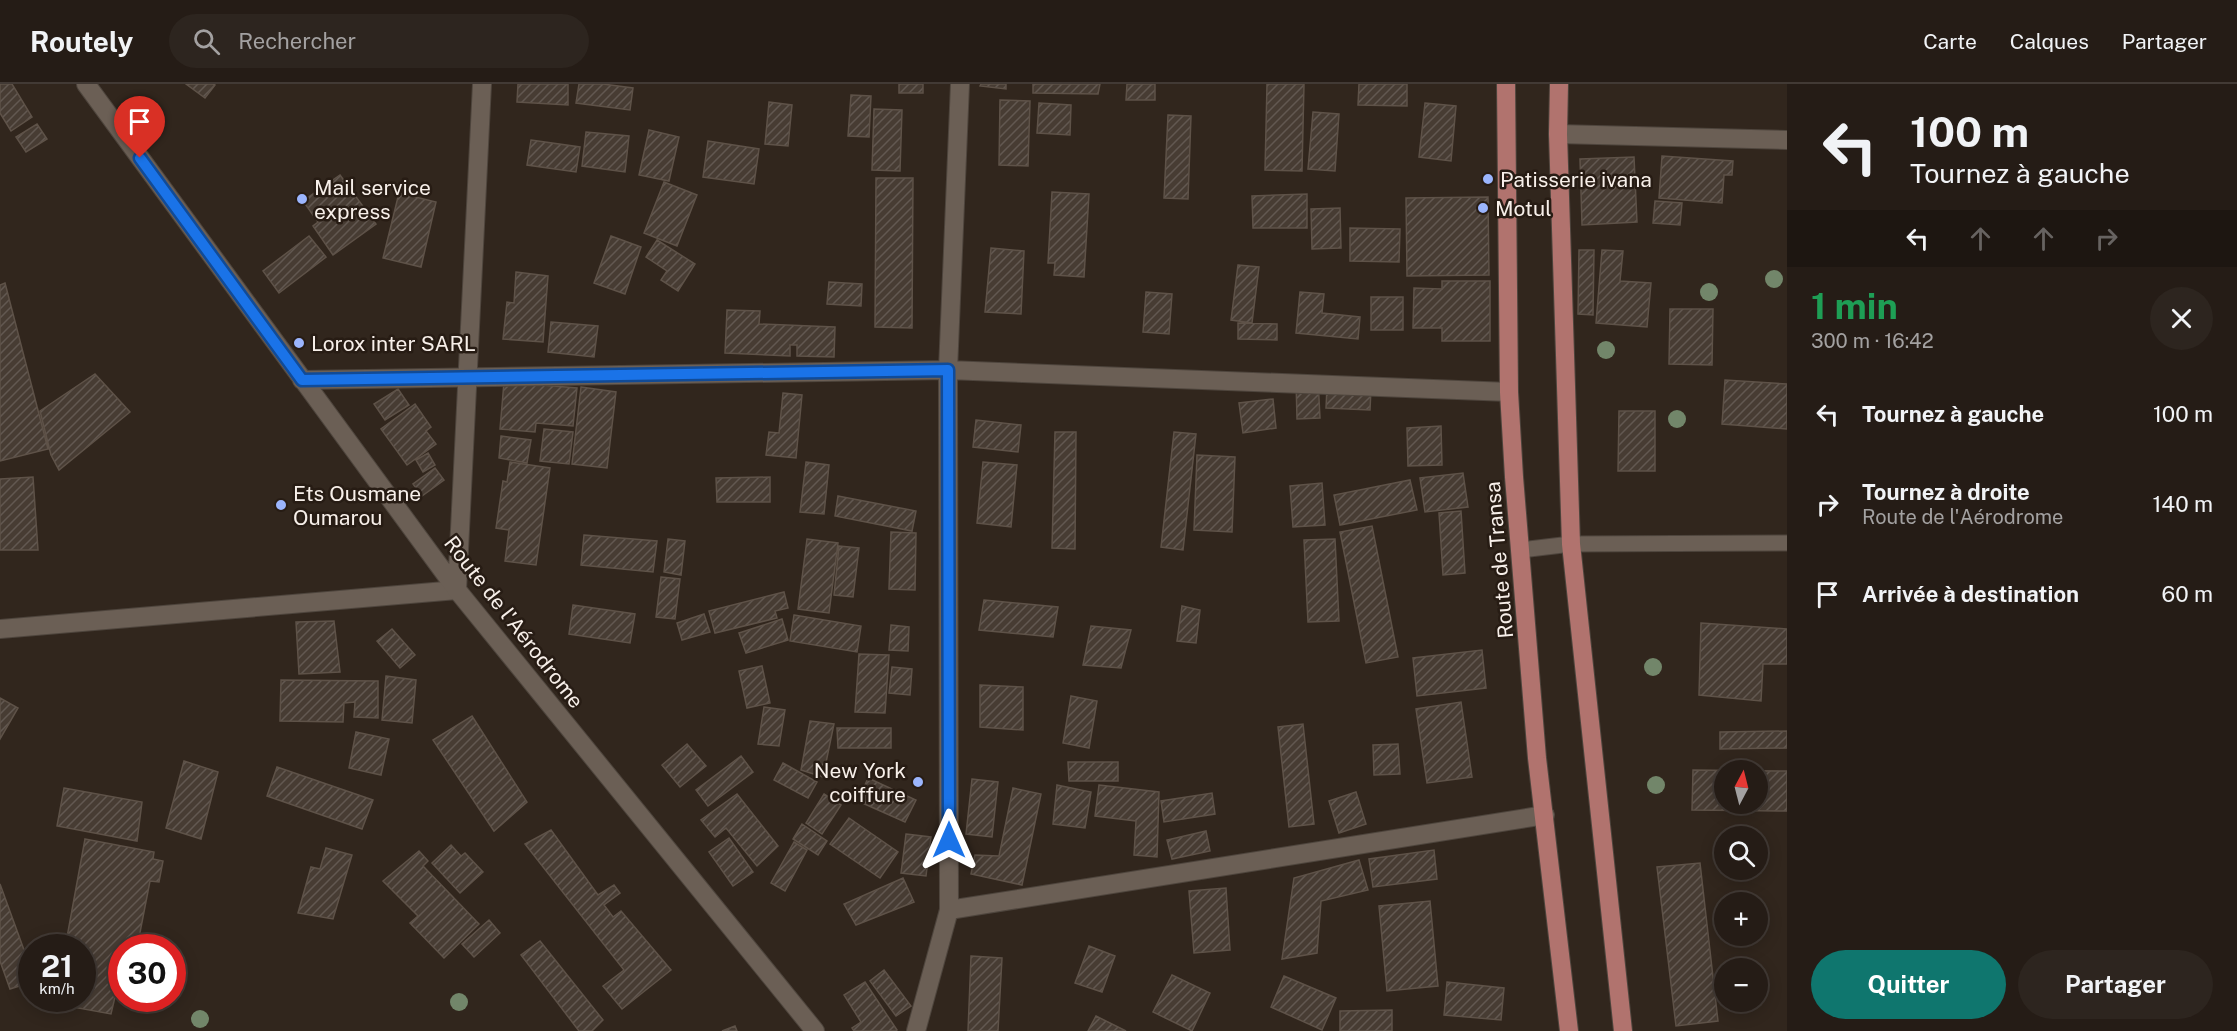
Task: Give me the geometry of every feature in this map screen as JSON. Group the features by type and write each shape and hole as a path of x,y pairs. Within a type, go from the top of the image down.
{"main road":[{"name":"Route de Transa","path":"1506,84 1509,392 1537,758 1569,1031"},
{"path":"1559,84 1558,134 1571,544 1623,1031"}],"street":[{"name":"Route de l'Aérodrome","path":"86,84 458,590 815,1031"},
{"path":"0,628 458,590 482,84"},
{"path":"916,1031 949,910 948,370 960,84"},
{"path":"1558,134 1787,140"},
{"path":"302,380 948,370 1509,392"},
{"path":"949,910 1545,815"}],"lane":[{"path":"1521,550 1571,544 1787,543"}],"building":[{"path":"0,84 12,84 32,117 11,131 0,113"},
{"path":"186,84 213,84 215,85 205,98"},
{"path":"518,84 568,84 568,105 517,102"},
{"path":"579,84 633,88 630,110 576,103"},
{"path":"899,84 923,84 923,93 899,93"},
{"path":"981,84 1006,84 1006,89 980,86"},
{"path":"1033,84 1100,84 1098,94 1033,93"},
{"path":"1127,84 1155,84 1155,100 1126,100"},
{"path":"1267,84 1304,84 1302,171 1265,170"},
{"path":"1359,84 1407,84 1407,106 1358,105"},
{"path":"851,95 871,96 869,137 848,136"},
{"path":"1000,100 1030,101 1028,166 999,165"},
{"path":"769,102 792,105 788,146 765,144"},
{"path":"1039,103 1071,105 1070,135 1037,133"},
{"path":"1425,103 1456,106 1451,161 1419,157"},
{"path":"874,109 902,110 900,171 872,170"},
{"path":"1313,112 1339,114 1335,171 1308,169"},
{"path":"1168,115 1191,116 1188,199 1164,198"},
{"path":"37,124 47,139 26,152 16,137"},
{"path":"649,130 679,137 669,181 639,175"},
{"path":"586,132 629,136 625,172 582,166"},
{"path":"531,140 580,147 576,172 527,165"},
{"path":"708,141 759,149 754,184 703,177"},
{"path":"1662,156 1733,161 1732,175 1724,175 1722,203 1659,198"},
{"path":"1634,157 1637,222 1582,225 1580,159"},
{"path":"340,175 376,224 333,255 313,226 318,222 303,201"},
{"path":"876,178 913,178 912,328 875,327"},
{"path":"664,182 697,195 677,246 644,233"},
{"path":"1052,192 1089,194 1084,277 1054,275 1055,263 1048,263"},
{"path":"399,193 436,202 421,267 383,258"},
{"path":"1307,194 1307,228 1253,228 1252,196"},
{"path":"1488,197 1489,275 1407,276 1406,198"},
{"path":"1655,201 1682,203 1680,225 1653,223"},
{"path":"1340,208 1341,248 1312,249 1311,209"},
{"path":"1350,228 1400,229 1399,262 1350,261"},
{"path":"309,236 326,257 279,293 263,271"},
{"path":"611,236 641,247 625,294 594,283"},
{"path":"657,240 695,264 678,291 661,280 667,271 646,257"},
{"path":"991,248 1024,251 1021,314 985,312"},
{"path":"1579,250 1594,250 1593,315 1578,314"},
{"path":"1602,250 1623,251 1620,281 1651,283 1647,327 1596,323"},
{"path":"1238,265 1259,267 1252,323 1231,320"},
{"path":"516,272 548,276 543,342 503,339 507,302 514,303"},
{"path":"1442,281 1490,281 1490,341 1442,341 1442,328 1413,328 1414,288 1442,289"},
{"path":"829,282 862,284 861,306 827,304"},
{"path":"5,283 48,449 0,461 0,285"},
{"path":"1146,292 1172,294 1169,334 1143,332"},
{"path":"1300,292 1324,294 1322,313 1360,317 1358,339 1296,333"},
{"path":"1371,297 1403,297 1403,330 1371,330"},
{"path":"1670,309 1713,309 1712,365 1669,364"},
{"path":"727,310 760,311 759,324 835,327 834,357 797,356 797,345 790,345 790,356 725,353"},
{"path":"551,322 598,326 594,357 548,352"},
{"path":"1238,323 1277,324 1277,340 1238,339"},
{"path":"95,374 130,412 59,470 51,455 40,411"},
{"path":"1318,379 1320,418 1297,419 1296,381"},
{"path":"1725,380 1787,384 1787,429 1722,424"},
{"path":"504,382 577,388 573,426 536,423 535,432 500,429"},
{"path":"581,387 616,392 607,468 572,464"},
{"path":"1327,387 1371,389 1370,410 1326,408"},
{"path":"398,389 409,405 385,420 374,404"},
{"path":"783,393 802,395 796,458 766,455 769,432 779,433"},
{"path":"1273,399 1276,428 1243,433 1239,403"},
{"path":"415,404 431,427 426,431 436,444 407,465 381,429"},
{"path":"1619,411 1655,411 1655,471 1618,471"},
{"path":"976,420 1021,425 1018,452 973,447"},
{"path":"1441,426 1442,465 1408,466 1407,428"},
{"path":"544,429 573,432 569,464 540,461"},
{"path":"1055,432 1076,432 1075,549 1052,548"},
{"path":"1174,432 1196,434 1183,550 1161,547"},
{"path":"501,436 531,440 527,463 499,458"},
{"path":"428,453 435,465 423,472 416,460"},
{"path":"1197,455 1235,457 1232,532 1194,530"},
{"path":"510,462 550,468 536,565 505,561 509,530 496,528 503,481 507,482"},
{"path":"806,462 829,465 824,514 800,512"},
{"path":"983,462 1017,465 1011,527 977,523"},
{"path":"435,468 444,480 422,496 413,484"},
{"path":"1463,473 1468,507 1425,512 1420,478"},
{"path":"33,477 38,550 0,550 0,479"},
{"path":"770,477 770,502 717,502 716,478"},
{"path":"1410,480 1417,510 1340,525 1334,495"},
{"path":"1322,483 1325,525 1293,527 1290,486"},
{"path":"838,496 916,511 912,531 835,516"},
{"path":"1461,511 1465,573 1443,575 1439,513"},
{"path":"1372,526 1398,657 1366,663 1340,532"},
{"path":"891,532 916,533 915,590 889,589"},
{"path":"584,535 657,541 653,572 581,565"},
{"path":"668,539 685,541 681,575 664,572"},
{"path":"807,539 838,543 829,613 798,609"},
{"path":"1335,539 1339,621 1308,622 1304,540"},
{"path":"839,546 859,548 853,597 834,595"},
{"path":"661,577 680,579 675,619 656,617"},
{"path":"784,592 788,608 775,611 777,618 715,633 709,611"},
{"path":"984,600 1058,607 1053,637 979,630"},
{"path":"573,605 635,614 630,643 569,634"},
{"path":"1182,606 1200,610 1196,643 1177,641"},
{"path":"704,614 710,632 682,640 677,623"},
{"path":"794,615 861,626 857,652 790,641"},
{"path":"782,619 788,640 746,653 739,633"},
{"path":"334,621 340,672 299,674 296,622"},
{"path":"1701,623 1787,629 1787,664 1763,664 1761,701 1699,695"},
{"path":"891,625 909,627 908,651 889,650"},
{"path":"1091,626 1131,630 1121,668 1083,665"},
{"path":"392,629 415,655 400,668 377,641"},
{"path":"1482,650 1486,688 1417,696 1413,658"},
{"path":"859,654 889,655 885,713 855,712"},
{"path":"762,666 770,703 747,708 739,671"},
{"path":"892,667 912,669 910,695 889,693"},
{"path":"386,676 416,680 412,723 382,720"},
{"path":"281,680 378,681 378,718 354,717 355,702 344,703 343,722 280,721"},
{"path":"980,685 1023,687 1023,730 980,727"},
{"path":"1071,696 1097,701 1089,748 1063,743"},
{"path":"0,698 18,708 0,739"},
{"path":"1461,702 1472,777 1427,783 1416,709"},
{"path":"764,707 785,710 779,746 758,744"},
{"path":"472,716 527,802 494,831 433,740"},
{"path":"810,721 834,724 823,777 801,770"},
{"path":"1303,724 1314,824 1289,827 1278,727"},
{"path":"837,728 891,728 891,748 838,748"},
{"path":"1787,731 1787,748 1720,749 1720,732"},
{"path":"356,732 389,739 381,775 349,768"},
{"path":"687,744 706,766 680,787 662,765"},
{"path":"1398,744 1400,774 1374,775 1373,745"},
{"path":"741,756 753,772 708,806 696,790"},
{"path":"184,761 218,772 201,839 166,828"},
{"path":"1068,762 1118,762 1118,781 1069,781"},
{"path":"783,763 817,782 808,798 774,780"},
{"path":"277,767 373,800 362,829 267,796"},
{"path":"1693,770 1714,770 1714,810 1692,810"},
{"path":"1768,771 1787,771 1787,811 1768,811"},
{"path":"868,778 916,800 905,822 858,801"},
{"path":"972,779 998,782 992,837 966,834"},
{"path":"1057,785 1091,792 1085,828 1053,824"},
{"path":"1099,785 1159,792 1157,857 1134,855 1136,821 1095,816"},
{"path":"64,788 142,802 137,841 57,826"},
{"path":"1013,788 1041,794 1022,885 971,874 975,855 999,856"},
{"path":"1356,792 1366,824 1339,833 1329,801"},
{"path":"1212,793 1215,814 1164,822 1161,801"},
{"path":"737,794 778,846 757,866 726,828 715,837 701,820"},
{"path":"824,794 841,805 822,834 806,823"},
{"path":"849,818 898,852 880,878 830,844"},
{"path":"802,824 827,841 818,855 793,839"},
{"path":"551,830 598,895 614,885 620,893 604,905 613,917 621,911 671,970 622,1009 603,986 624,970 525,844"},
{"path":"1206,831 1210,851 1172,859 1167,840"},
{"path":"906,834 931,837 926,876 901,873"},
{"path":"729,838 753,872 733,886 709,852"},
{"path":"85,839 154,852 153,859 163,861 159,882 150,881 140,934 108,934 108,1012 111,1012 111,1014 96,1011 96,934 68,934"},
{"path":"794,842 807,850 785,891 771,883"},
{"path":"451,845 461,856 465,853 483,872 460,893 432,863"},
{"path":"326,848 352,855 333,919 298,913 311,867 320,869"},
{"path":"1434,850 1437,879 1373,887 1369,859"},
{"path":"419,851 428,861 423,866 479,924 444,958 410,923 418,916 383,881"},
{"path":"1359,860 1368,890 1321,901 1317,953 1282,959 1294,878"},
{"path":"1700,863 1714,986 1714,1012 1717,1012 1718,1021 1676,1026 1657,867"},
{"path":"903,878 914,902 856,925 844,904"},
{"path":"0,884 18,934 18,986 10,989 0,961"},
{"path":"1226,888 1230,950 1194,953 1189,891"},
{"path":"1430,901 1438,986 1387,991 1379,906"},
{"path":"489,920 500,933 474,957 462,944"},
{"path":"540,941 603,1020 592,1031 579,1031 521,955"},
{"path":"1089,946 1115,956 1102,992 1075,983"},
{"path":"971,956 1002,958 998,1031 968,1031"},
{"path":"884,970 911,1006 896,1016 870,981"},
{"path":"1172,975 1210,993 1192,1031 1153,1012"},
{"path":"1284,976 1336,998 1322,1030 1271,1007"},
{"path":"865,982 896,1031 854,1031 852,1028 861,1022 844,995"},
{"path":"1447,982 1504,988 1501,1020 1444,1015"},
{"path":"1392,1010 1392,1031 1340,1031 1340,1011"},
{"path":"1096,1016 1126,1031 1088,1031"},
{"path":"735,1026 737,1031 722,1031"}],"place":[{"name":"Patisserie ivana","path":"1488,179"},
{"name":"Mail service express","path":"302,199"},
{"name":"Motul","path":"1483,208"},
{"name":"Lorox inter SARL","path":"299,343"},
{"name":"Ets Ousmane Oumarou","path":"281,505"},
{"name":"New York coiffure","path":"918,782"}],"route":[{"path":"140,158 302,380 948,370 949,840"}]}
